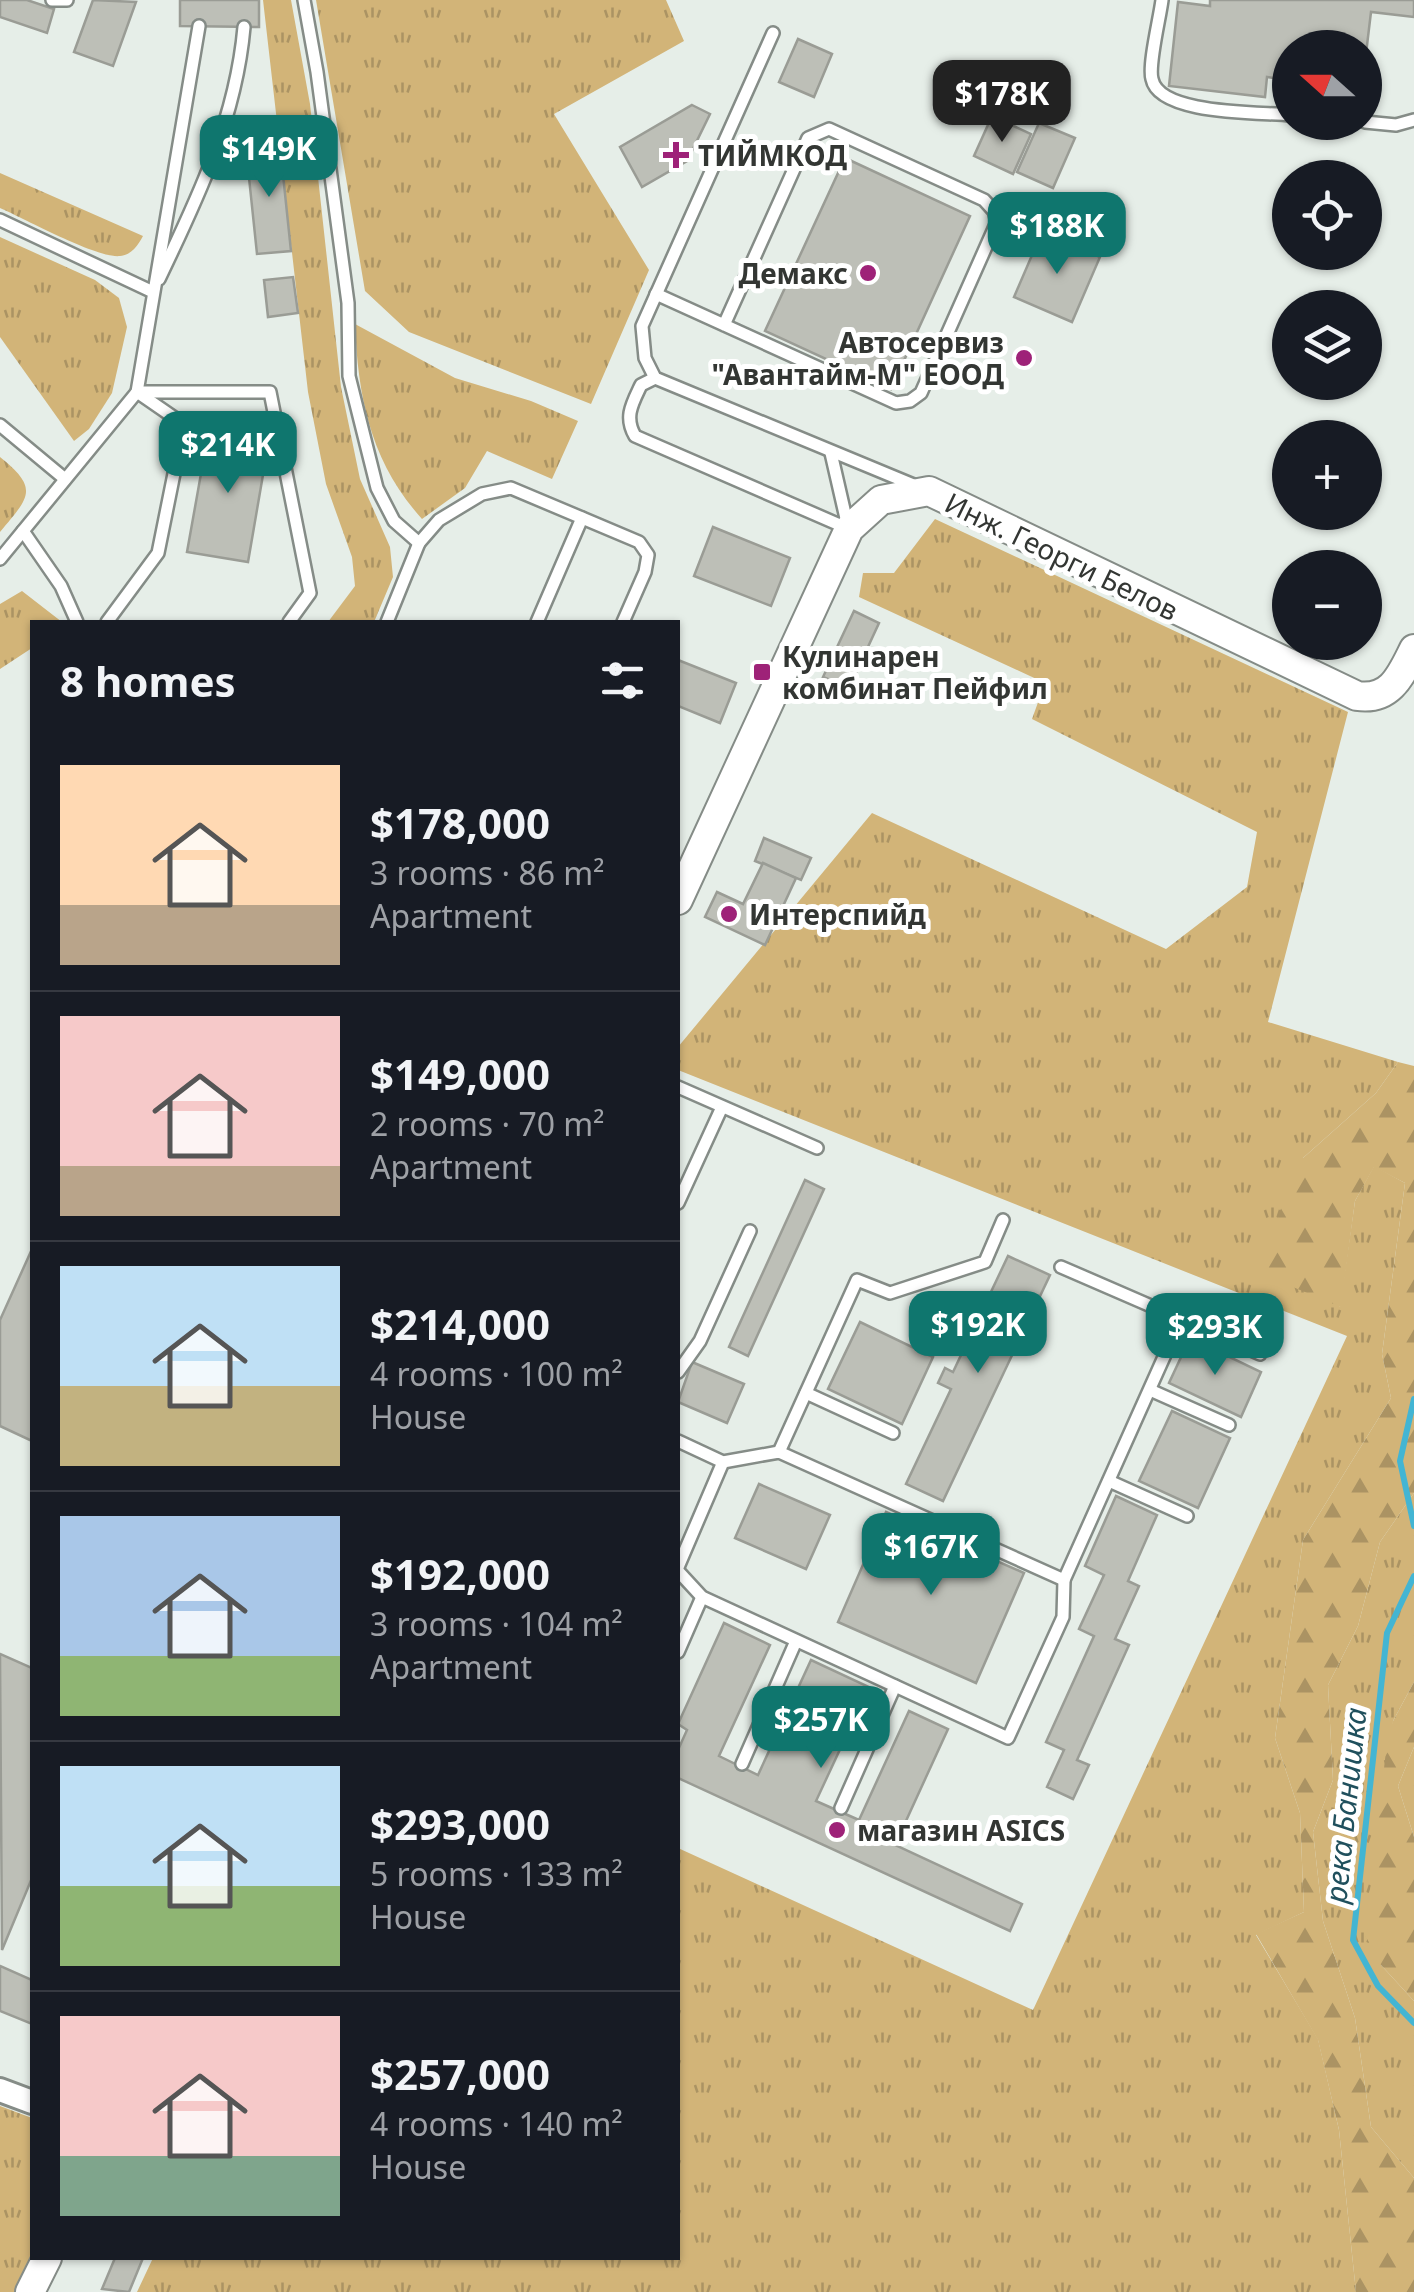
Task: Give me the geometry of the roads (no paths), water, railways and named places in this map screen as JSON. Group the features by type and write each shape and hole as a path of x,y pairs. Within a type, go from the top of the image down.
{"street":[{"name":"Инж. Георги Белов","path":"680,896 849,530 881,500 929,491 1357,696 1368,698 1390,690 1414,649"},
{"path":"0,2090 30,2101"},
{"path":"30,2292 46,2260"}],"lane":[{"path":"52,0 67,0"},
{"path":"304,0 348,303 350,376 357,413 377,488 394,522 419,543"},
{"path":"1162,0 1151,78 1160,95 1178,104 1272,113"},
{"path":"0,559 136,392 199,26"},
{"path":"153,292 202,191 228,116 241,64 244,27"},
{"path":"773,33 642,326 645,358 656,378 929,491"},
{"path":"1382,124 1414,120"},
{"path":"656,294 724,325 896,403 910,402 921,393 974,274 996,222 994,211 984,200 846,137 828,129 817,132 808,138 724,325"},
{"path":"0,220 153,292"},
{"path":"656,378 640,385 629,409 628,424 635,436 849,530"},
{"path":"108,620 158,553 182,434 180,421 136,392"},
{"path":"136,392 270,392 310,594 291,620"},
{"path":"0,425 65,480"},
{"path":"831,453 849,530"},
{"path":"388,620 419,543 439,520 482,494 511,488 639,542 648,555 645,572 624,620"},
{"path":"538,620 582,518"},
{"path":"22,532 61,586 76,620"},
{"path":"680,1088 817,1148"},
{"path":"680,1199 722,1107"},
{"path":"779,1452 858,1280 890,1293 984,1262 1002,1220"},
{"path":"680,1369 700,1341 750,1231"},
{"path":"1060,1268 1260,1354"},
{"path":"680,1571 702,1598 1008,1738 1063,1617 1064,1580 1182,1320"},
{"path":"1150,1390 1229,1425"},
{"path":"806,1393 892,1433"},
{"path":"680,1442 724,1462 779,1452 1064,1580"},
{"path":"680,1564 724,1462"},
{"path":"1108,1481 1187,1516"},
{"path":"680,1648 702,1598"},
{"path":"742,1764 796,1641"},
{"path":"841,1808 896,1686"}],"waterway":[{"name":"река Банишка","path":"1414,1399 1400,1461 1414,1526"},
{"name":"река Банишка","path":"1414,1576 1387,1633 1353,1940 1378,1986 1414,2023"}],"place":[{"name":"ТИЙМКОД","path":"676,155"},
{"name":"Демакс","path":"868,273"},
{"name":"Автосервиз \"Авантайм-М\" ЕООД","path":"1024,358"},
{"name":"Кулинарен комбинат Пейфил","path":"762,672"},
{"name":"Интерспийд","path":"729,914"},
{"name":"магазин ASICS","path":"837,1830"}]}
